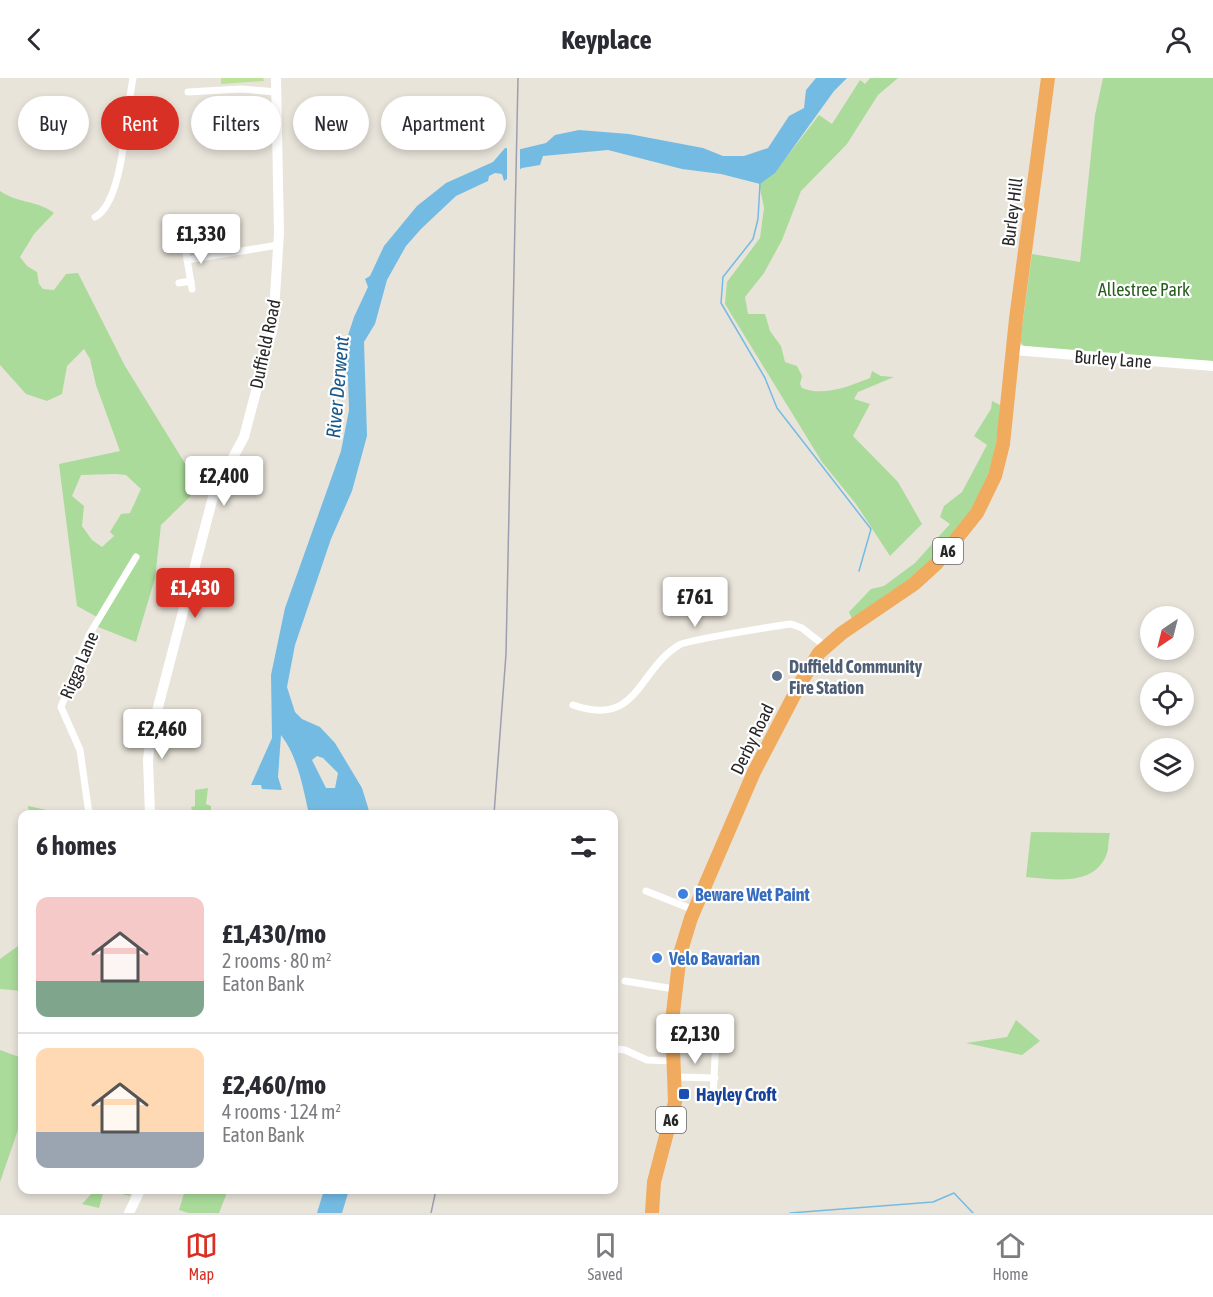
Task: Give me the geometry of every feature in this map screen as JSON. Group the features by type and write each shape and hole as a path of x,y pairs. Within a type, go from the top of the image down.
{"highway":[{"name":"Burley Hill","path":"1013,350 1048,78"},
{"name":"Derby Road","path":"652,1213 654,1182 673,1111 676,1077 674,989 680,954 694,910 776,728 808,670 826,647 848,627 922,578 956,542 977,513 992,486 1001,454 1013,350"}],"street":[{"path":"95,217 104,212 110,203 120,164 133,78"},
{"name":"Duffield Road","path":"150,810 149,742 204,528 217,484 241,446 276,310 278,245 276,78"},
{"path":"194,96 192,92 240,89 276,92"},
{"path":"187,260 278,245"},
{"path":"179,282 191,285 185,247"},
{"name":"Burley Lane","path":"1013,350 1213,366"},
{"name":"Rigga Lane","path":"88,810 80,750 61,707 89,635 136,557"},
{"path":"573,705 598,710 620,707 679,644 792,624 802,627 826,647"},
{"path":"646,891 694,910"},
{"path":"625,981 674,989"},
{"path":"713,1097 716,1037 730,1038"},
{"path":"618,1049 647,1060 675,1061"},
{"path":"676,1077 715,1078"},
{"path":"129,1213 138,1194"}],"green space":[{"path":"221,78 263,78 264,81 221,84"},
{"path":"870,78 898,78 878,95 847,144 801,191 782,240 764,273 745,297 748,314 765,314 770,331 781,346 785,362 797,366 802,376 800,384 802,388 819,391 836,389 870,378 872,371 881,376 894,377 858,392 854,399 870,404 853,436 898,482 922,524 890,556 856,504 822,462 725,304 727,282 760,238 764,208 758,178 775,172 819,115 832,124 860,80 865,84"},
{"name":"Allestree Park","path":"1103,78 1213,78 1213,361 1122,357 1024,346 1020,342 1032,254 1080,262 1095,115"},
{"path":"0,191 54,213 34,234 20,257 27,266 37,272 39,284 43,289 54,290 66,274 78,273 125,366 189,470 194,475 222,469 216,480 200,487 161,525 155,578 136,642 93,625 97,617 77,606 59,464 120,451 96,385 90,359 84,349 67,366 62,394 47,401 26,394 0,365","holes":["81,475 126,475 141,489 130,513 121,514 110,532 114,536 102,547 92,540 82,526 84,506 72,496"]},
{"path":"992,401 1000,405 994,454 978,499 966,520 936,558 917,575 852,619 849,612 871,589 884,586 915,563 950,524 940,517 944,506 962,492 987,445 974,436 991,409"},
{"path":"208,788 206,804 211,806 211,810 192,810 191,807 195,806 195,790"},
{"path":"28,806 47,810 28,810"},
{"path":"1031,832 1110,833 1107,854 1100,866 1082,877 1059,879 1026,877"},
{"path":"18,946 18,991 0,989 0,959"},
{"path":"1016,1020 1040,1041 1022,1055 966,1043 1007,1037"},
{"path":"0,1050 18,1057 18,1130 0,1182"},
{"path":"91,1194 103,1194 99,1208 82,1204"},
{"path":"184,1194 226,1194 219,1213 188,1213 179,1210"}],"water":[{"path":"816,78 847,78 834,91 775,173 760,184 721,174 682,169 608,150 543,156 540,165 522,168 504,181 502,174 495,173 489,176 488,181 456,196 406,246 387,280 375,324 364,342 367,436 352,491 331,539 295,645 287,687 295,712 302,719 320,727 335,743 362,788 369,810 308,810 296,763 281,735 278,777 282,790 262,789 261,785 251,785 272,738 271,675 285,608 341,451 349,410 348,377 341,357 354,317 368,287 365,279 370,276 384,246 417,206 446,183 493,162 506,148 521,149 546,143 555,135 579,130 629,134 703,148 723,156 744,156 768,148 789,116 804,108 806,90","holes":["317,756 323,758 338,773 335,788 326,788 312,760"]},
{"path":"323,1194 348,1194 342,1213 317,1213"}],"pier":[{"path":"507,145 520,146 520,173 507,183"}],"waterway":[{"path":"760,184 758,219 753,239 723,277 721,303 765,378 777,408 871,529 859,571"},
{"path":"790,1213 933,1202 954,1193 973,1213"}],"railway":[{"path":"494,810 506,654 518,78"},
{"path":"431,1213 435,1194"}],"place":[{"name":"Duffield Community Fire Station","path":"777,676"},
{"name":"Beware Wet Paint","path":"683,894"},
{"name":"Velo Bavarian","path":"657,958"},
{"name":"Hayley Croft","path":"684,1094"}],"water label":[{"name":"River Derwent","path":"337,387"}]}
